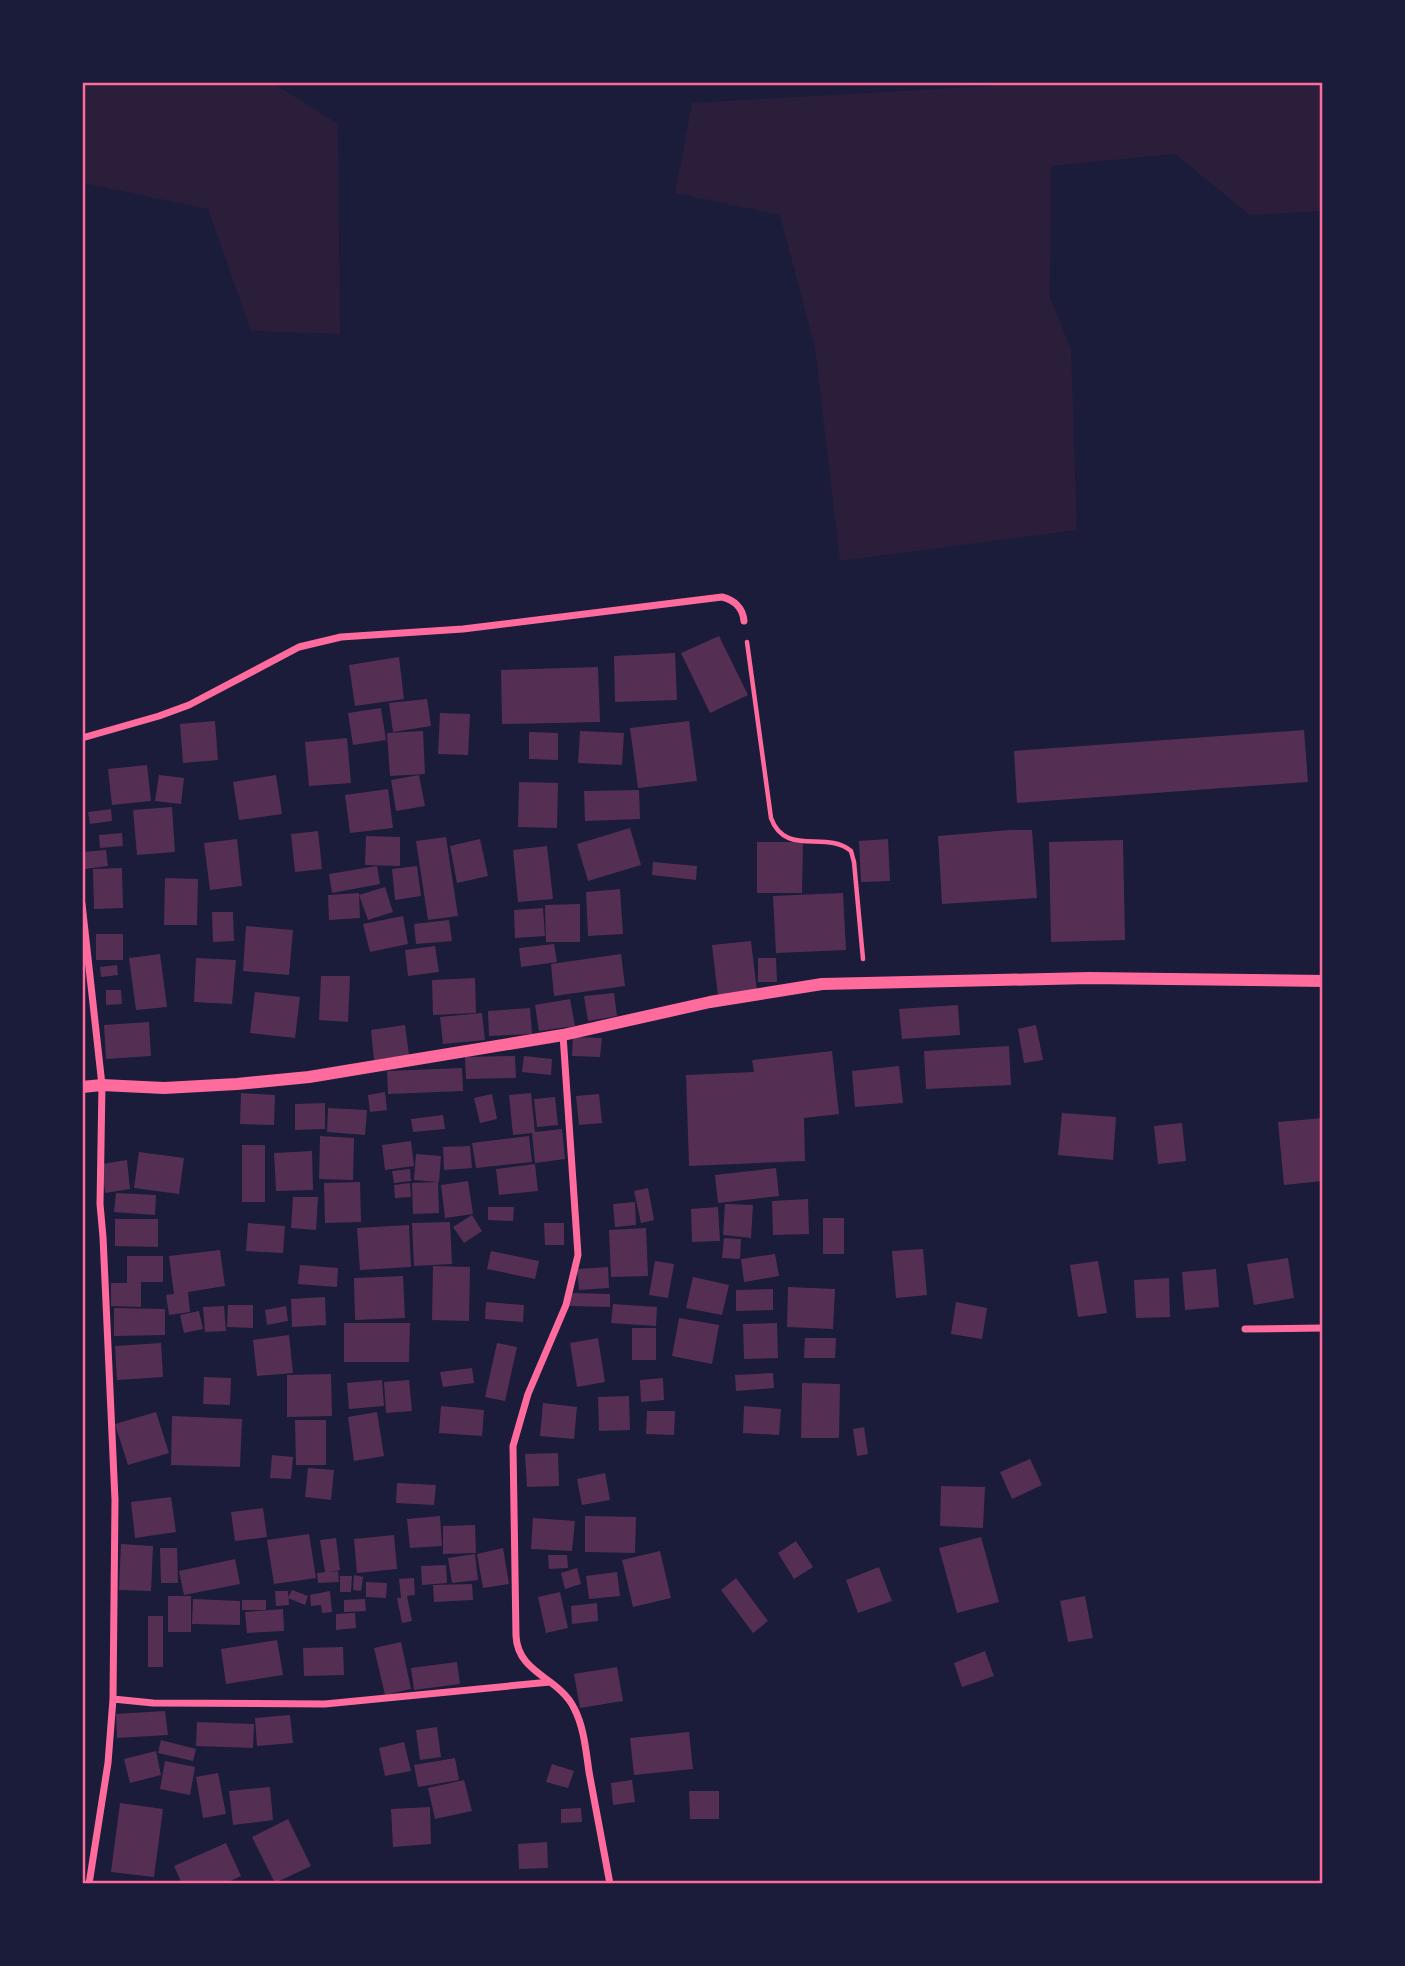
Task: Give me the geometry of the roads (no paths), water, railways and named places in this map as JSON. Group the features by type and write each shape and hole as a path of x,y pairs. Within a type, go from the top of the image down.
{"street":[{"path":"82,738 189,705 299,647 341,637 463,629 722,597 736,603 743,613 744,621"},
{"path":"82,904 102,1085 100,1204 115,1500 113,1699 108,1763 89,1884"},
{"path":"82,1087 102,1085 164,1088 285,1079 563,1035 710,1002 822,984 1089,978 1323,981"},
{"path":"563,1035 578,1255 566,1305 527,1394 513,1446 516,1643 530,1668 551,1682 570,1700 580,1723 610,1884"},
{"path":"1245,1329 1323,1328"},
{"path":"113,1699 153,1703 325,1704 551,1682"}]}
